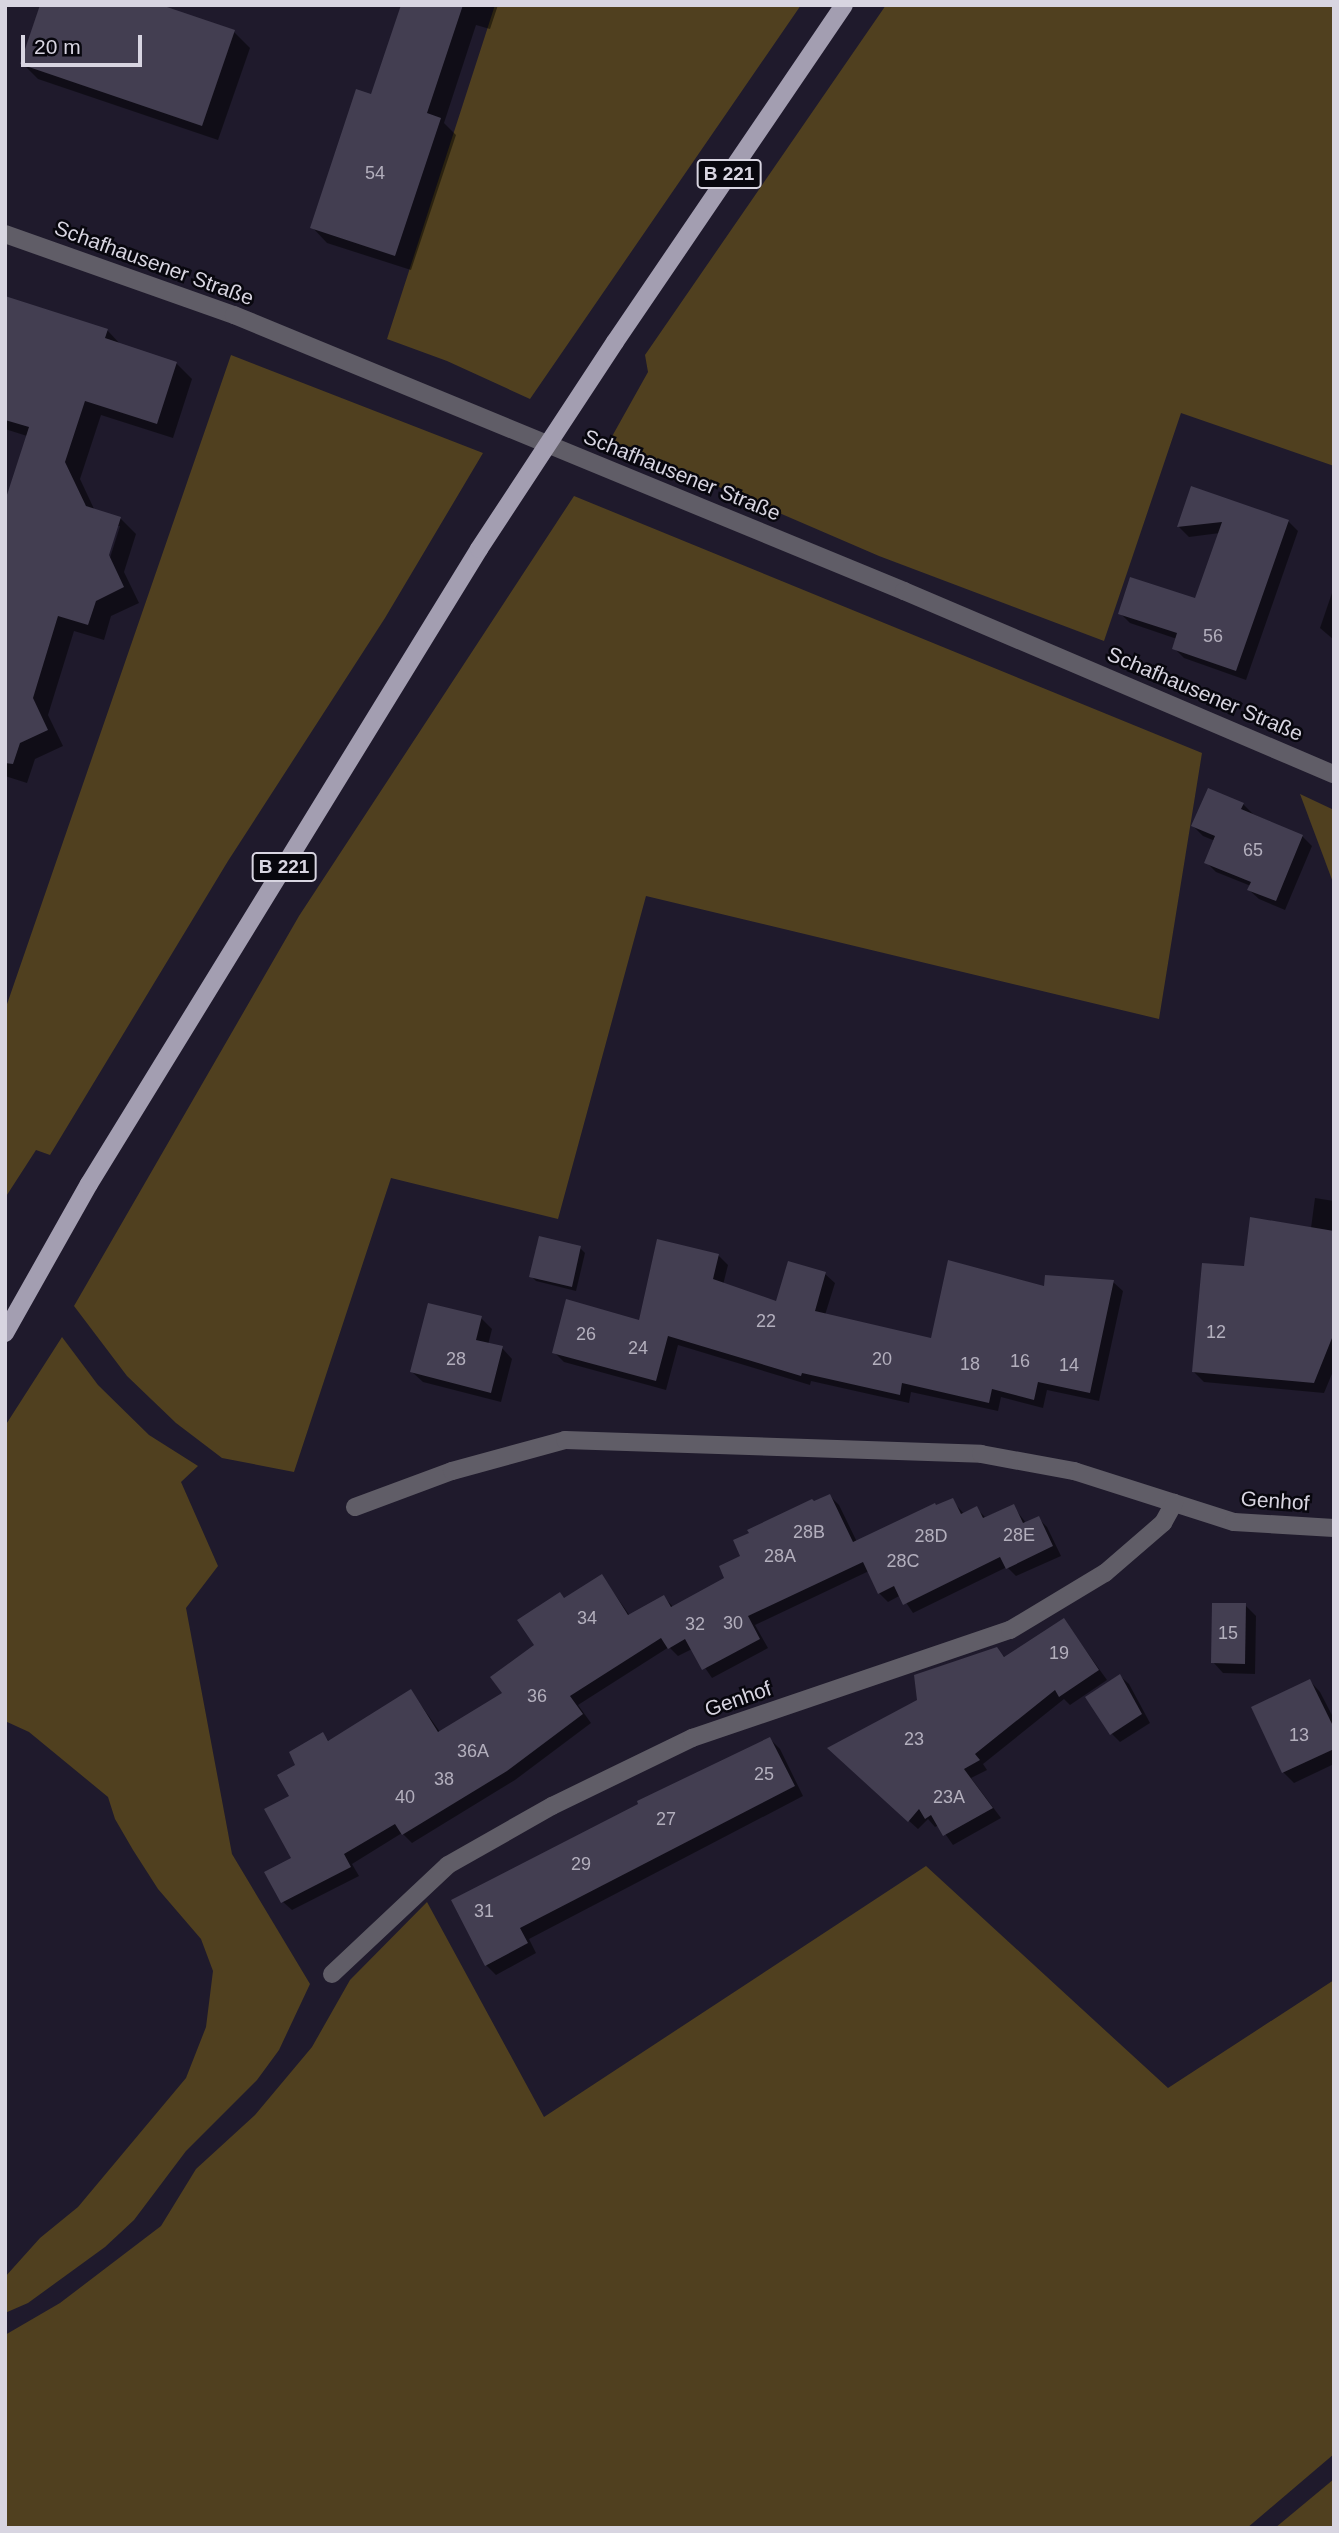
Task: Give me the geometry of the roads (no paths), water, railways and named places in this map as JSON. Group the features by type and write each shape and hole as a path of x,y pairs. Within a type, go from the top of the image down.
{"main road":[{"name":"B 221","path":"5,1334 89,1184 479,550 615,342 844,5"}],"street":[{"name":"Schafhausener Straße","path":"5,234 234,315 917,596 1334,774"},
{"name":"Genhof","path":"355,1507 452,1471 565,1440 981,1454 1074,1471 1234,1522 1334,1528"},
{"name":"Genhof","path":"332,1974 449,1865 552,1806 692,1738 1010,1630 1105,1573 1163,1523 1174,1503"}]}
